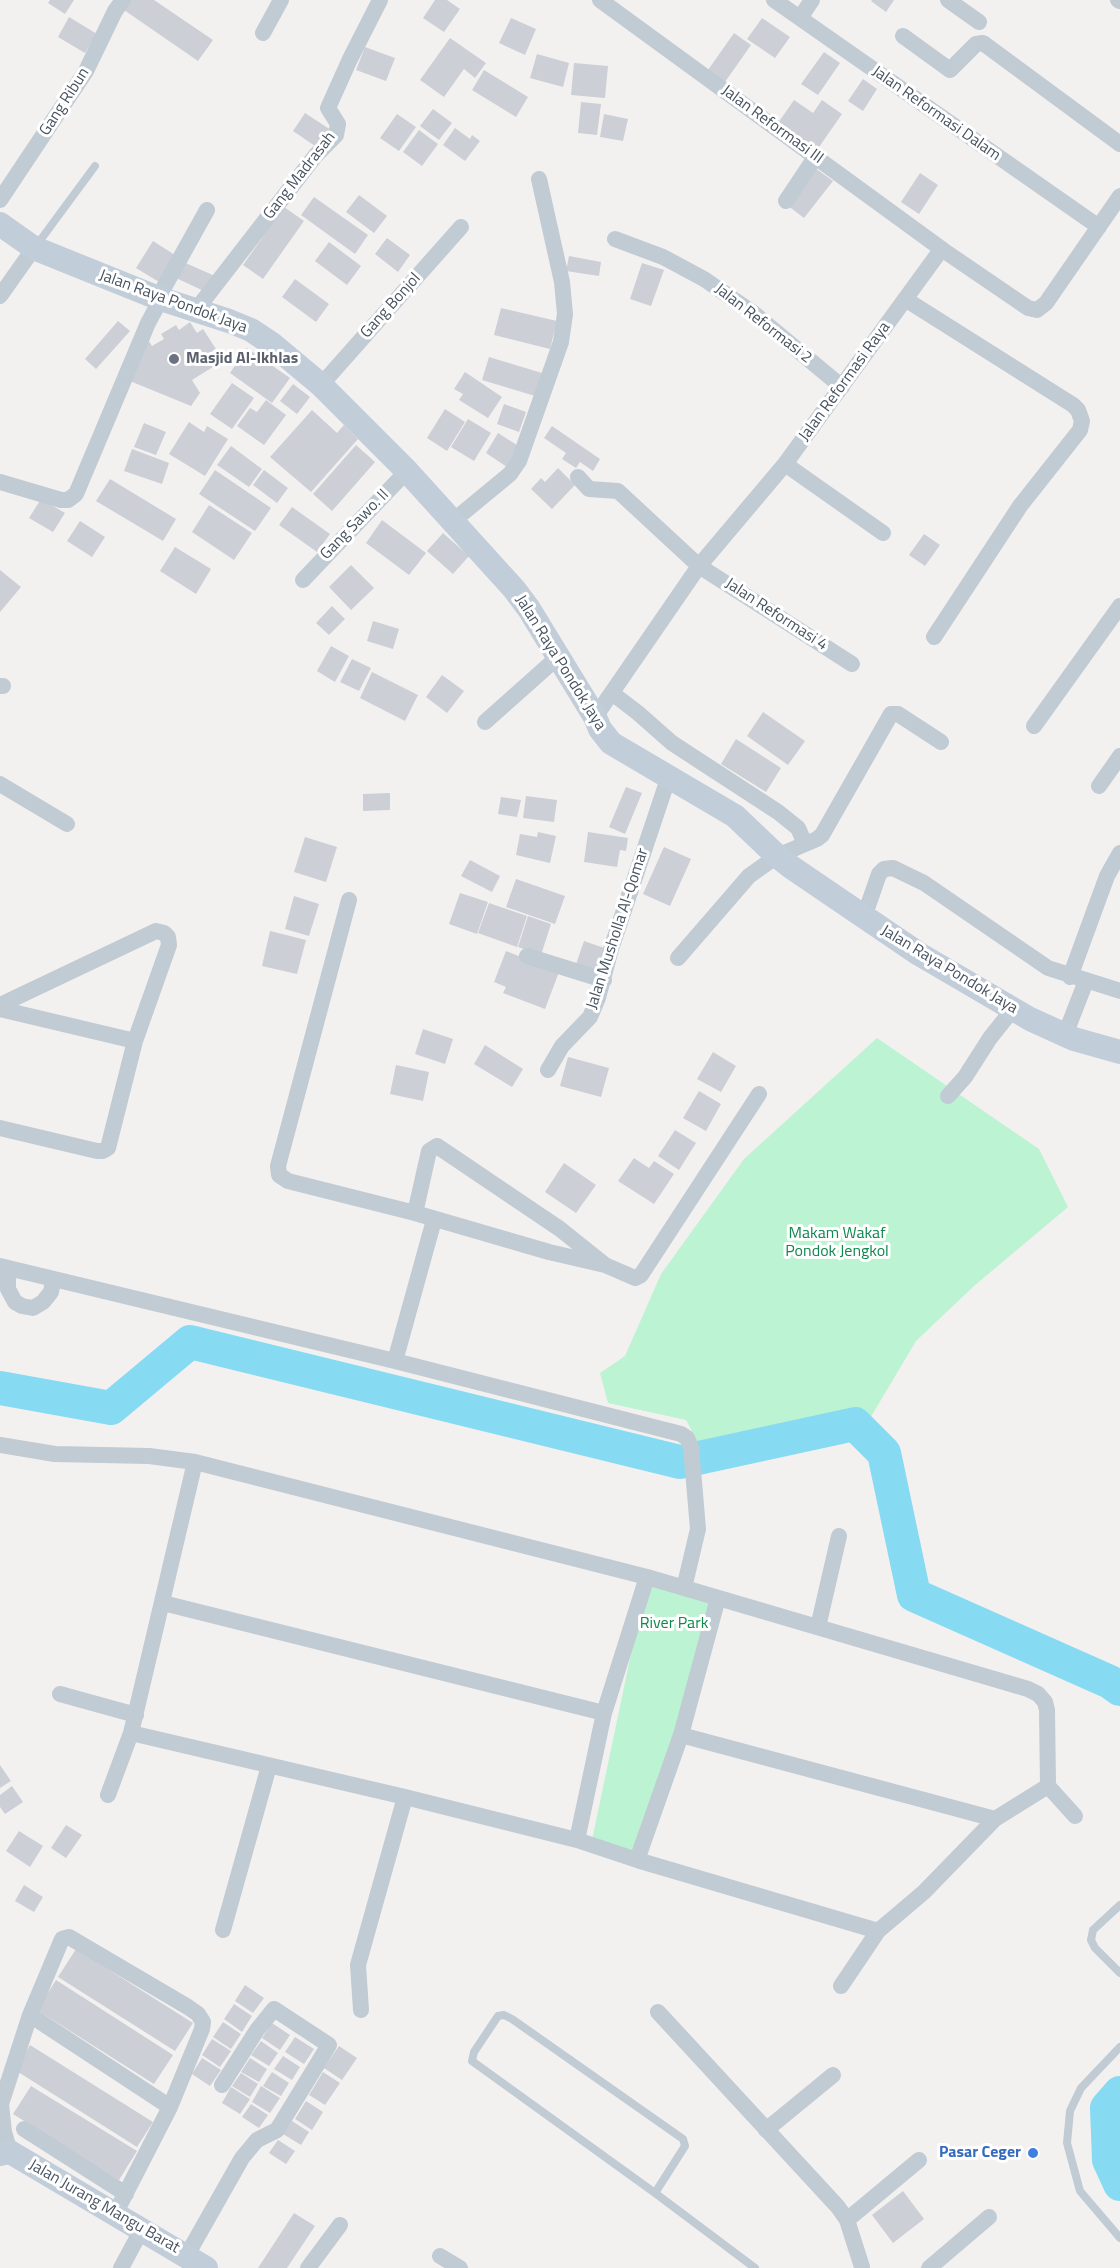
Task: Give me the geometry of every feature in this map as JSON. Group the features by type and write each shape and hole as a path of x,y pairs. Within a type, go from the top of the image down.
{"main road":[{"name":"Jalan Raya Pondok Jaya","path":"0,224 34,248 160,299 251,330 291,359 321,385 406,471 514,589 529,609 611,743 735,816 777,856 919,954 1013,1009 1065,1035 1120,1052"},
{"name":"Jalan Jurang Mangu Barat","path":"5,2153 121,2204 142,2229 196,2262"}],"street":[{"name":"Gang Ribun","path":"0,200 86,71 115,11 123,0"},
{"path":"262,33 281,0"},
{"name":"Gang Madrasah","path":"196,310 316,155 336,135 338,124 329,113 328,108 380,0"},
{"name":"Jalan Reformasi III","path":"600,0 944,250"},
{"name":"Jalan Reformasi Dalam","path":"774,0 1099,227"},
{"path":"800,18 812,0"},
{"path":"948,0 979,22"},
{"path":"903,36 950,70 976,44 983,43 1120,144"},
{"path":"786,201 816,156"},
{"path":"453,521 510,474 519,461 561,342 564,314 562,282 539,179"},
{"path":"944,250 1028,308 1037,310 1046,303 1120,196"},
{"path":"0,482 61,500 68,500 76,494 148,323 207,210"},
{"name":"Gang Bonjol","path":"321,385 461,227"},
{"name":"Jalan Reformasi 2","path":"615,239 663,257 704,279 752,312 842,387"},
{"path":"0,296 34,248"},
{"name":"Jalan Reformasi Raya","path":"598,723 612,693 699,566 785,464 938,254 944,250"},
{"path":"905,299 1073,405 1078,410 1082,421 1080,430 1020,506 934,637"},
{"path":"785,464 883,533"},
{"name":"Gang Sawo. II","path":"303,580 406,471"},
{"name":"Jalan Reformasi 4","path":"578,477 589,489 618,491 699,566 852,664"},
{"path":"1034,726 1120,606"},
{"path":"485,722 558,657"},
{"path":"612,693 672,743 778,812 798,828 805,844"},
{"path":"678,958 749,876 777,856 822,834 891,714 898,714 941,742"},
{"path":"1099,786 1120,756"},
{"name":"Jalan Musholla Al-Qomar","path":"548,1070 562,1046 590,1017 669,776"},
{"path":"0,784 67,825"},
{"path":"1070,976 1107,876 1120,853"},
{"path":"864,917 879,874 884,869 893,868 924,883 1048,968 1120,991"},
{"path":"349,900 278,1166 279,1175 288,1181 605,1265"},
{"path":"0,1007 156,931 168,937 169,945 135,1041 109,1145 103,1151 0,1128"},
{"path":"527,956 604,980"},
{"path":"1065,1035 1086,981"},
{"path":"0,1007 135,1041"},
{"path":"948,1096 965,1077 990,1038 1013,1009"},
{"path":"415,1213 429,1151 437,1146 560,1229 605,1265 628,1277 635,1278 641,1275 759,1094"},
{"path":"395,1361 434,1220"},
{"path":"53,1280 51,1292 43,1302 33,1308 22,1306 15,1302 8,1289 4,1267 395,1361 681,1434 687,1438 691,1447 698,1512 698,1528 684,1588"},
{"path":"0,1445 55,1454 149,1456 195,1462 647,1576 1028,1689 1038,1694 1045,1702 1047,1710 1048,1786 1075,1816"},
{"path":"108,1795 136,1715 195,1462"},
{"path":"818,1627 839,1536"},
{"path":"577,1840 604,1713 647,1576"},
{"path":"637,1860 681,1735 718,1598"},
{"path":"163,1603 604,1713"},
{"path":"60,1694 136,1715"},
{"path":"131,1733 577,1840 878,1931"},
{"path":"681,1735 995,1819"},
{"path":"223,1930 269,1766"},
{"path":"841,1986 878,1931 924,1892 995,1819 1048,1786"},
{"path":"361,2010 358,1965 405,1797"},
{"path":"5,2153 0,2104 30,2015 62,1939 65,1937 80,1942 198,2014 203,2022 202,2029 170,2107 121,2204 24,2129"},
{"path":"196,2262 243,2157 258,2140 277,2130 329,2045 274,2009 257,2030 222,2085"},
{"path":"658,2012 838,2207 847,2220 862,2268"},
{"path":"30,2015 170,2107"},
{"path":"766,2130 833,2075"},
{"path":"847,2220 919,2160"},
{"path":"929,2268 989,2217"},
{"path":"308,2268 340,2225"},
{"path":"121,2268 142,2229"},
{"path":"440,2256 460,2268"}],"lane":[{"path":"34,248 95,166"},
{"path":"1120,1905 1093,1930 1091,1940 1095,1948 1120,1973"},
{"path":"655,2193 685,2146 683,2139 512,2019 504,2014 498,2016 474,2052 472,2061 755,2268"},
{"path":"1120,2047 1082,2088 1070,2111 1067,2143 1080,2191 1120,2238"}],"green space":[{"name":"Makam Wakaf Pondok Jengkol","path":"877,1038 1039,1149 1068,1207 974,1286 916,1341 869,1420 710,1465 686,1420 608,1403 600,1373 625,1356 661,1274 744,1159"},
{"name":"River Park","path":"647,1577 718,1598 637,1860 591,1845"}],"building":[{"path":"50,0 74,0 65,14 48,3"},
{"path":"131,0 154,0 213,40 198,61 124,10"},
{"path":"435,0 447,0 460,9 444,32 423,18"},
{"path":"872,0 894,0 886,12"},
{"path":"69,17 97,34 85,53 58,37"},
{"path":"511,18 536,29 525,55 499,43"},
{"path":"762,18 790,37 775,58 747,39"},
{"path":"734,33 751,45 725,82 708,70"},
{"path":"450,38 486,63 475,78 464,69 444,97 420,80"},
{"path":"365,47 395,58 386,81 356,70"},
{"path":"824,52 840,63 818,95 801,84"},
{"path":"537,54 569,63 563,87 530,78"},
{"path":"574,63 608,66 605,98 571,95"},
{"path":"484,70 528,97 516,117 472,90"},
{"path":"863,79 877,89 863,111 848,101"},
{"path":"794,100 813,113 822,100 842,114 817,150 778,123"},
{"path":"581,102 601,104 597,135 578,133"},
{"path":"433,109 452,123 439,140 420,126"},
{"path":"305,113 331,130 318,148 293,131"},
{"path":"397,114 416,127 399,151 380,138"},
{"path":"604,114 628,119 623,141 600,137"},
{"path":"455,128 470,139 472,135 480,141 465,161 443,145"},
{"path":"419,130 438,144 422,166 403,152"},
{"path":"815,168 833,181 804,218 787,205"},
{"path":"920,173 938,185 919,214 901,202"},
{"path":"359,195 387,216 374,233 346,212"},
{"path":"314,197 368,235 355,254 301,215"},
{"path":"284,207 304,221 263,279 243,265"},
{"path":"387,238 410,255 398,272 375,254"},
{"path":"153,241 175,255 159,282 136,268"},
{"path":"329,242 361,266 347,285 315,261"},
{"path":"569,256 601,262 599,276 566,271"},
{"path":"181,261 215,276 208,293 174,277"},
{"path":"642,263 664,270 651,306 630,299"},
{"path":"295,279 329,304 316,322 282,297"},
{"path":"501,308 557,321 550,349 494,335"},
{"path":"118,321 130,331 96,369 85,359"},
{"name":"Masjid Al-Ikhlas","path":"190,322 197,333 203,329 216,349 209,353 216,365 192,380 200,393 191,406 125,379 145,335 152,346 164,339 161,334 176,325 179,330"},
{"path":"247,348 290,378 272,403 230,373"},
{"path":"489,357 542,373 535,396 482,380"},
{"path":"465,372 502,397 488,418 459,400 463,394 454,389"},
{"path":"232,383 254,398 232,429 210,414"},
{"path":"293,384 310,397 297,414 280,401"},
{"path":"266,400 286,415 264,445 237,426 250,408 257,412"},
{"path":"504,404 526,412 519,432 497,424"},
{"path":"445,409 465,422 447,451 427,438"},
{"path":"312,410 337,433 344,425 358,439 311,492 270,457"},
{"path":"468,419 491,433 474,461 451,447"},
{"path":"189,422 204,432 207,426 228,439 205,476 169,454"},
{"path":"144,423 166,432 156,455 134,447"},
{"path":"552,426 600,459 593,471 580,462 576,468 562,459 566,453 544,438"},
{"path":"498,433 520,447 507,467 486,453"},
{"path":"356,445 375,462 332,511 313,494"},
{"path":"231,446 262,469 249,487 217,465"},
{"path":"132,449 169,463 162,484 124,471"},
{"path":"558,468 575,485 552,509 531,489 541,478 545,482"},
{"path":"215,470 271,508 255,531 199,494"},
{"path":"264,470 288,488 277,503 253,485"},
{"path":"110,479 176,519 163,541 96,501"},
{"path":"41,499 65,513 53,532 29,518"},
{"path":"209,505 252,533 234,560 192,532"},
{"path":"292,507 330,534 317,552 279,525"},
{"path":"382,520 426,553 409,575 366,543"},
{"path":"80,521 105,537 92,557 67,541"},
{"path":"443,533 469,556 453,574 427,551"},
{"path":"924,534 940,545 925,566 909,555"},
{"path":"175,547 211,569 196,594 160,571"},
{"path":"351,565 374,588 351,610 329,587"},
{"path":"0,570 21,587 0,612"},
{"path":"332,606 345,619 329,635 316,623"},
{"path":"373,621 399,629 393,649 367,641"},
{"path":"331,646 349,656 335,682 317,671"},
{"path":"352,659 371,668 359,691 340,682"},
{"path":"372,672 418,695 405,721 360,698"},
{"path":"442,675 464,691 447,713 426,697"},
{"path":"763,712 805,741 788,765 747,736"},
{"path":"736,739 781,768 766,792 721,764"},
{"path":"626,787 642,793 625,834 609,827"},
{"path":"390,793 390,810 363,811 363,794"},
{"path":"526,796 557,800 554,822 523,818"},
{"path":"501,797 521,800 517,817 498,814"},
{"path":"538,832 556,836 550,863 516,855 520,834 537,837"},
{"path":"588,832 628,838 626,851 620,850 617,867 584,862"},
{"path":"305,837 337,847 326,882 294,872"},
{"path":"664,847 691,859 670,906 643,894"},
{"path":"470,860 500,876 492,892 461,876"},
{"path":"516,879 565,896 555,924 506,907"},
{"path":"460,893 488,902 477,934 449,924"},
{"path":"294,896 319,904 309,936 285,929"},
{"path":"489,903 527,916 517,947 478,933"},
{"path":"528,916 551,924 541,955 518,947"},
{"path":"270,931 306,940 297,974 262,966"},
{"path":"584,941 607,949 599,974 575,967"},
{"path":"506,951 559,972 545,1009 503,993 506,987 494,982"},
{"path":"423,1029 453,1039 445,1064 415,1054"},
{"path":"485,1045 523,1069 512,1087 474,1064"},
{"path":"713,1052 736,1066 721,1092 697,1079"},
{"path":"568,1057 609,1068 601,1097 560,1086"},
{"path":"396,1065 429,1072 423,1101 390,1094"},
{"path":"699,1091 721,1104 706,1131 683,1118"},
{"path":"675,1130 696,1143 679,1170 658,1156"},
{"path":"634,1158 649,1168 654,1161 674,1174 654,1204 618,1181"},
{"path":"564,1163 596,1185 576,1213 545,1192"},
{"path":"0,1765 11,1781 0,1788"},
{"path":"12,1786 23,1802 5,1814 0,1807 0,1795"},
{"path":"66,1825 82,1835 66,1858 51,1848"},
{"path":"19,1831 43,1846 30,1867 6,1851"},
{"path":"24,1885 43,1897 34,1912 15,1901"},
{"path":"76,1949 193,2023 175,2051 58,1977"},
{"path":"56,1980 173,2055 154,2084 37,2010"},
{"path":"245,1985 264,1998 253,2013 235,2001"},
{"path":"234,2004 252,2016 242,2032 224,2019"},
{"path":"223,2022 241,2034 231,2049 213,2037"},
{"path":"272,2023 290,2035 280,2050 262,2038"},
{"path":"295,2037 314,2049 304,2064 285,2052"},
{"path":"212,2039 231,2051 220,2067 202,2055"},
{"path":"261,2041 278,2053 269,2066 251,2055"},
{"path":"30,2045 153,2122 137,2147 15,2070"},
{"path":"339,2046 357,2058 342,2080 324,2068"},
{"path":"283,2056 300,2067 292,2080 274,2069"},
{"path":"202,2058 221,2070 210,2086 192,2074"},
{"path":"250,2058 267,2069 259,2082 241,2072"},
{"path":"272,2072 289,2083 281,2096 263,2086"},
{"path":"323,2072 340,2083 325,2105 309,2095"},
{"path":"241,2073 258,2084 250,2097 232,2086"},
{"path":"31,2086 137,2151 119,2180 13,2114"},
{"path":"261,2086 280,2098 270,2113 252,2102"},
{"path":"231,2087 250,2099 240,2114 222,2103"},
{"path":"306,2101 323,2112 312,2130 295,2119"},
{"path":"251,2104 268,2115 259,2128 242,2117"},
{"path":"292,2121 309,2132 301,2145 283,2134"},
{"path":"278,2140 295,2151 286,2164 269,2153"},
{"path":"903,2191 924,2219 893,2243 872,2215"},
{"path":"294,2213 315,2226 287,2268 258,2268"}],"waterway":[{"path":"0,1388 111,1408 190,1342 680,1462 855,1424 884,1453 914,1595 1110,1682 1120,1689"},
{"path":"1120,2093 1107,2108 1109,2160 1120,2184"}],"place":[{"name":"Masjid Al-Ikhlas","path":"174,359"},
{"name":"Pasar Ceger","path":"1033,2153"}]}
